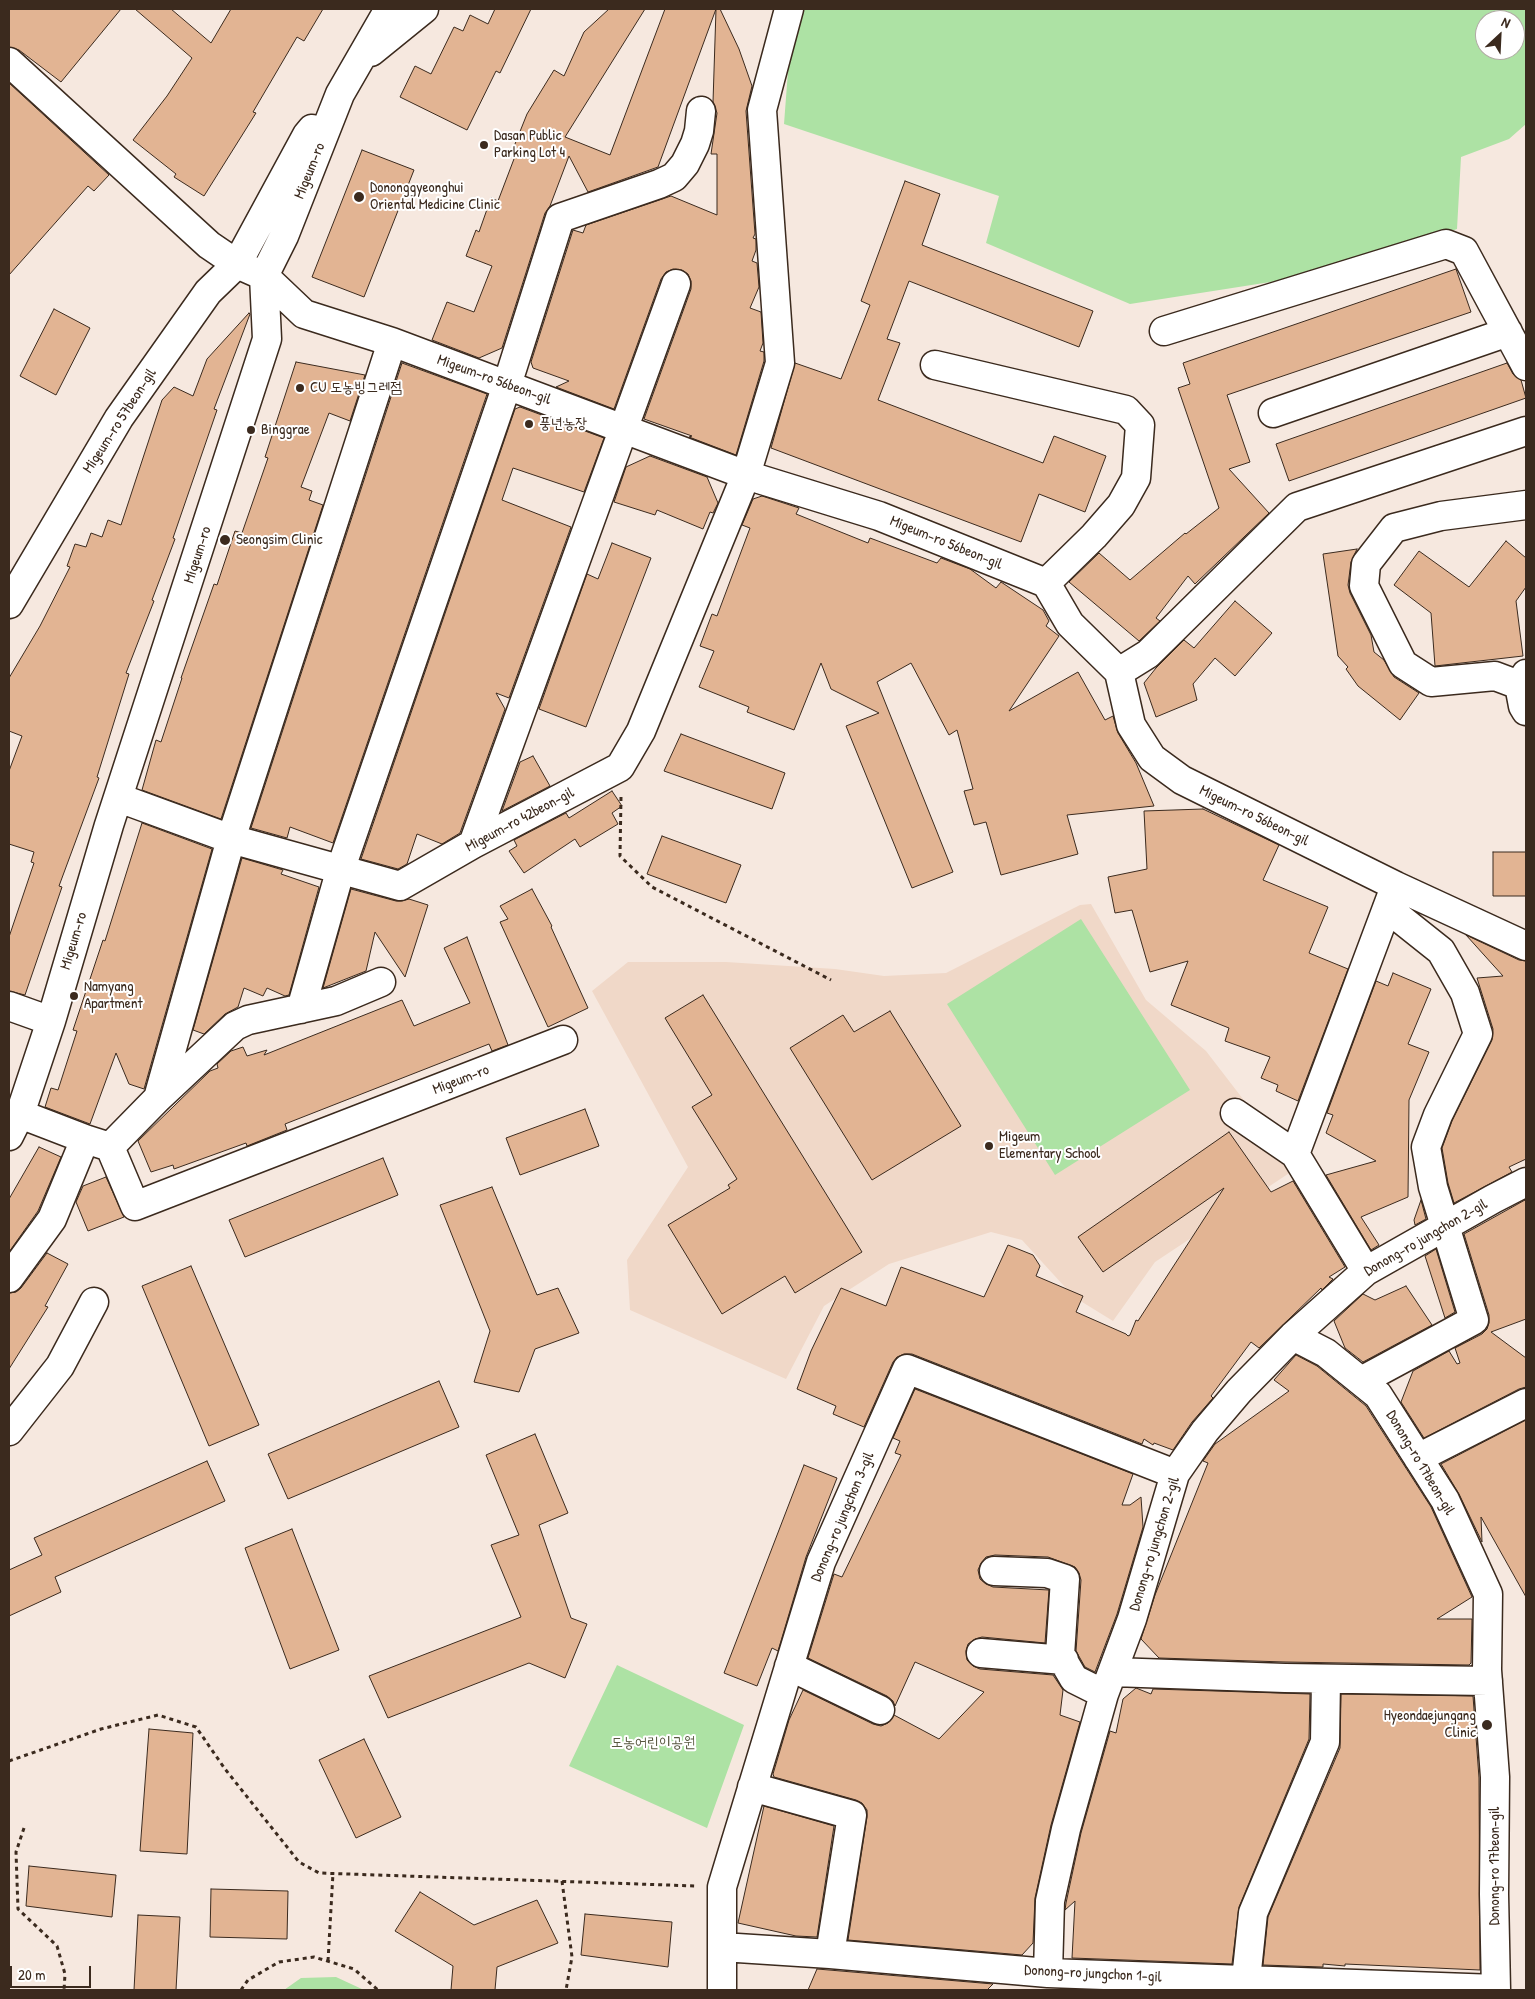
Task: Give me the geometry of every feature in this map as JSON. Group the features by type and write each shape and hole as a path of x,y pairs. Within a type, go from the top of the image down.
{"street":[{"name":"Migeum-ro","path":"389,9 340,94 284,236 264,276 267,339 109,825 51,1021 14,1125 110,1147 135,1206 563,1040"},
{"path":"358,63 424,9"},
{"path":"620,767 641,730 746,475 780,363 762,110 789,9"},
{"name":"Migeum-ro 56beon-gil","path":"9,62 209,245 238,264 264,276 304,314 392,342 746,475 879,516 1046,583"},
{"name":"Migeum-ro 57beon-gil","path":"9,604 119,418 208,292 238,264 307,135 340,94"},
{"path":"301,1008 340,868 507,385 560,218 659,184 674,177 685,164 695,144 699,131 701,111"},
{"path":"1164,331 1446,244 1464,251 1526,366"},
{"path":"208,292 264,276"},
{"path":"473,844 676,284"},
{"path":"1273,413 1508,332"},
{"path":"158,1098 231,839 392,342"},
{"path":"935,364 1126,410 1140,425 1136,478 1121,505 1094,536 1046,583 1070,624 1119,672 1148,654 1297,507 1526,431"},
{"path":"1524,690 1495,676 1431,682 1403,664 1364,586 1366,564 1394,528 1442,516 1526,504"},
{"name":"Migeum-ro 56beon-gil","path":"1119,672 1131,725 1152,758 1182,780 1391,897 1526,946"},
{"name":"Migeum-ro 42beon-gil","path":"119,798 231,839 400,886 473,844 620,767"},
{"path":"1295,1154 1391,897 1441,951 1465,993 1478,1034 1438,1116 1426,1147 1433,1186 1474,1320 1361,1381"},
{"path":"110,1147 158,1098 235,1026 248,1020 336,1001 381,982"},
{"path":"9,1006 51,1021"},
{"path":"1235,1113 1295,1154 1366,1271"},
{"path":"9,1278 52,1219 85,1140"},
{"name":"Donong-ro jungchon 2-gil","path":"1048,1973 1050,1901 1066,1829 1108,1683 1132,1619 1176,1474 1205,1432 1239,1391 1293,1336 1366,1271 1445,1225 1526,1182"},
{"path":"9,1431 60,1366 94,1302"},
{"name":"Donong-ro 17beon-gil","path":"1293,1336 1326,1353 1378,1395 1445,1500 1488,1594 1488,1681 1495,1777 1496,1990"},
{"name":"Donong-ro jungchon 3-gil","path":"722,1990 722,1887 821,1562 907,1369 1176,1474"},
{"path":"1418,1458 1526,1403"},
{"path":"994,1570 1047,1573 1065,1579 1060,1655 1074,1679 1108,1683 1326,1679 1488,1681"},
{"path":"981,1653 1064,1660"},
{"path":"789,1666 880,1710"},
{"path":"1263,1984 1253,1914 1325,1742 1326,1679"},
{"path":"752,1787 852,1815 830,1954"},
{"name":"Donong-ro jungchon 1-gil","path":"722,1947 830,1954 1048,1973 1263,1984 1496,1990"}],"path":[{"path":"620,767 620,856 652,887 830,980"},
{"path":"9,1761 102,1729 158,1714 196,1727 225,1769 299,1862 319,1873 722,1887"},
{"path":"24,1828 16,1852 18,1909 57,1946 65,1974 64,1990"},
{"path":"328,1961 333,1873"},
{"path":"562,1881 572,1957 566,1990"},
{"path":"241,1990 248,1980 279,1962 314,1958 354,1969 378,1990"}],"shaded area":[{"name":"Migeum Elementary School","path":"1091,904 1146,1000 1206,1051 1256,1116 1294,1133 1309,1160 1155,1262 1113,1321 1074,1297 1022,1240 991,1232 889,1264 824,1306 786,1379 630,1310 627,1260 688,1167 592,991 628,962 726,962 835,969 884,976 946,973 1080,905"}],"green space":[{"path":"804,9 1526,9 1526,124 1509,139 1461,157 1457,229 1328,273 1130,304 986,243 999,196 784,124 789,58"},
{"path":"1081,919 1190,1090 1055,1175 947,1004"},
{"name":"도농어린이공원","path":"617,1665 744,1725 707,1828 569,1766"},
{"path":"336,1977 364,1990 284,1990 301,1978"}],"building":[{"path":"9,9 121,9 61,82 19,50 9,47"},
{"path":"135,9 171,9 211,43 231,9 323,9 304,41 297,37 253,112 256,113 204,196 174,177 176,174 133,140 167,96 192,58"},
{"path":"495,9 531,9 500,73 496,71 467,130 400,97 415,66 431,74 454,27 463,31 470,15 488,24"},
{"path":"609,9 645,9 565,137 610,155 665,9 716,9 658,167 588,192 569,156 550,206 545,213 502,348 479,358 432,340 447,302 474,312 492,266 466,256 476,230 479,232 491,198 498,201 517,151 513,149 527,114 554,70 564,76 584,32"},
{"path":"716,9 720,9 739,49 752,86 746,111 755,234 753,238 756,239 756,250 752,261 757,263 759,287 750,308 761,312 763,343 760,351 764,352 764,361 736,455 689,437 692,436 644,419 691,289 691,281 688,274 682,270 673,269 666,272 661,279 614,409 556,387 569,381 533,368 531,362 573,230 583,233 586,225 671,196 717,215 717,154 711,154 717,113 713,102"},
{"path":"9,83 109,175 94,191 88,186 9,275"},
{"path":"362,150 414,170 364,297 312,277"},
{"path":"905,181 940,194 922,245 1093,311 1079,347 909,281 887,339 900,343 878,400 1043,463 1054,436 1106,456 1085,512 1039,494 1021,542 771,448 795,363 841,379 870,305 861,301"},
{"path":"1456,269 1471,312 1227,395 1250,462 1229,469 1269,513 1195,584 1188,576 1156,618 1160,621 1139,641 1069,582 1099,553 1130,580 1185,533 1219,508 1178,388 1190,384 1183,363"},
{"path":"54,309 90,328 56,395 20,376"},
{"path":"249,313 214,409 217,410 173,538 175,539 152,600 154,601 126,673 129,674 97,777 99,778 59,886 62,887 25,995 9,991 9,937 34,863 31,862 34,852 9,844 9,771 22,736 9,731 9,678 40,626 70,567 67,566 75,544 86,547 91,533 102,537 108,520 121,525 162,400 174,387 193,396 207,359"},
{"path":"296,362 365,375 350,421 329,413 301,487 312,491 309,500 323,505 221,819 142,790 156,740 161,742 214,584 217,585 235,531 242,533 268,458 265,457"},
{"path":"402,363 487,394 333,843 290,827 287,838 251,828"},
{"path":"1507,363 1513,374 1521,380 1526,398 1289,481 1276,444"},
{"path":"520,407 604,438 584,492 513,468 502,500 571,527 509,698 496,693 505,709 460,833 442,844 417,834 407,864 398,869 361,859 515,409"},
{"path":"650,456 707,477 718,503 713,513 710,512 703,529 657,510 655,515 614,502 626,467"},
{"path":"762,496 799,508 796,514 868,543 870,538 937,563 941,558 970,569 996,588 1001,582 1043,610 1049,621 1046,626 1059,636 1009,711 1078,672 1105,720 1113,716 1118,733 1136,763 1154,806 1067,815 1078,854 1001,875 986,822 974,825 964,791 973,789 957,730 949,735 911,663 877,682 953,872 912,888 846,726 879,713 831,689 821,663 794,730 747,712 749,707 699,687 714,651 700,646 712,614 717,616 750,528 742,525 753,499"},
{"path":"1506,541 1526,558 1526,587 1516,601 1523,656 1435,666 1431,613 1394,585 1419,551 1469,587"},
{"path":"612,543 651,558 586,727 539,709 587,574 598,579"},
{"path":"1357,549 1351,562 1348,585 1350,593 1371,635 1374,652 1384,660 1394,677 1419,693 1400,720 1358,686 1346,669 1348,667 1338,656 1323,554"},
{"path":"1235,601 1272,633 1235,676 1215,658 1193,684 1197,700 1156,717 1144,683 1184,640 1194,648"},
{"path":"681,734 785,773 772,809 664,771"},
{"path":"533,756 550,786 502,811 520,762"},
{"path":"612,791 622,806 612,813 618,824 580,847 575,839 524,873 509,851 517,846 514,840 566,813 569,818"},
{"path":"1203,809 1279,845 1263,880 1328,907 1309,953 1348,969 1298,1101 1276,1091 1278,1085 1261,1078 1270,1057 1225,1041 1229,1028 1171,1005 1188,961 1150,972 1132,910 1115,913 1108,877 1147,869 1144,811"},
{"path":"142,823 212,849 144,1089 129,1084 116,1053 90,1124 45,1107 51,1088 58,1090 77,1031 73,1030 103,940 105,941"},
{"path":"662,836 741,865 726,903 647,874"},
{"path":"1493,852 1526,852 1526,896 1493,896"},
{"path":"242,858 283,870 281,874 319,887 289,995 285,996 267,988 263,996 244,988 238,1007 225,1014 204,1034 193,1030"},
{"path":"351,889 396,901 409,899 428,905 405,977 375,932 366,971 323,988"},
{"path":"532,889 552,926 588,1008 548,1027 500,922 508,919 500,906"},
{"path":"1466,935 1519,960 1526,961 1526,1159 1509,1167 1512,1172 1454,1203 1448,1183 1442,1148 1452,1121 1492,1040 1493,1029 1477,978 1503,976"},
{"path":"467,937 508,1045 492,1051 489,1044 285,1124 287,1130 247,1146 246,1143 174,1169 173,1165 151,1172 138,1141 210,1071 218,1068 217,1064 231,1051 243,1047 247,1056 267,1050 264,1055 402,1000 414,1026 470,1003 444,948"},
{"path":"1393,973 1431,989 1408,1044 1429,1052 1409,1100 1408,1197 1361,1217 1379,1245 1371,1250 1326,1175 1376,1161 1326,1133 1333,1115 1327,1113 1376,981 1388,986"},
{"path":"703,995 862,1252 795,1293 785,1276 722,1314 668,1225 730,1188 728,1185 737,1179 692,1107 712,1095 665,1018"},
{"path":"890,1011 961,1126 872,1180 790,1048 843,1015 854,1032"},
{"path":"585,1109 599,1146 520,1175 506,1138"},
{"path":"1229,1132 1271,1192 1293,1181 1345,1267 1329,1277 1333,1279 1322,1290 1321,1288 1259,1348 1251,1342 1211,1396 1213,1398 1192,1422 1173,1450 1154,1443 1153,1445 1144,1439 1142,1444 912,1354 904,1354 897,1357 893,1362 864,1427 833,1414 836,1406 797,1389 811,1351 841,1288 886,1306 901,1267 984,1297 1008,1245 1033,1255 1040,1266 1036,1276 1083,1296 1076,1312 1128,1336 1130,1335 1136,1320 1138,1321 1224,1188 1103,1272 1078,1237"},
{"path":"39,1147 61,1157 38,1211 9,1252 9,1199"},
{"path":"383,1158 398,1195 245,1257 229,1220"},
{"path":"106,1177 124,1217 88,1231 76,1202 83,1186"},
{"path":"492,1187 537,1295 558,1288 579,1333 535,1349 519,1392 474,1382 490,1331 440,1205"},
{"path":"1421,1200 1426,1219 1415,1225 1414,1220"},
{"path":"1525,1200 1526,1319 1491,1332 1526,1358 1526,1387 1424,1438 1401,1402 1413,1371 1449,1351 1457,1364 1460,1363 1455,1348 1482,1334 1487,1329 1489,1323 1489,1315 1464,1234"},
{"path":"1436,1249 1455,1312 1445,1318 1425,1256"},
{"path":"47,1253 68,1264 45,1306 48,1307 9,1369 9,1293 16,1292 21,1288"},
{"path":"191,1266 259,1425 209,1446 142,1286"},
{"path":"1406,1286 1432,1325 1363,1362 1345,1348 1334,1321 1363,1294 1375,1300"},
{"path":"1296,1355 1317,1366 1366,1406 1431,1507 1472,1597 1437,1619 1472,1619 1471,1663 1469,1665 1159,1658 1141,1639 1155,1595 1208,1463 1203,1461 1215,1444 1289,1391 1274,1380"},
{"path":"439,1381 459,1427 288,1499 268,1454"},
{"path":"915,1389 1133,1474 1122,1505 1130,1505 1141,1497 1143,1527 1117,1614 1095,1672 1085,1667 1076,1651 1081,1580 1075,1567 1048,1557 995,1555 986,1557 978,1570 980,1579 993,1587 1049,1590 1045,1643 982,1637 968,1644 966,1651 967,1660 973,1666 980,1669 1053,1675 1063,1690 1060,1715 1080,1722 1051,1825 1035,1898 1033,1943 1022,1955 848,1940 867,1810 862,1803 856,1800 774,1777 773,1774 789,1720 803,1690 873,1724 881,1726 888,1723 894,1715 939,1739 984,1692 915,1662 895,1706 893,1701 887,1696 808,1658 834,1574 842,1577 901,1455 895,1453 900,1441 893,1438"},
{"path":"1526,1420 1526,1597 1481,1517 1482,1542 1459,1494 1441,1464"},
{"path":"535,1434 568,1513 539,1525 571,1618 587,1624 565,1678 529,1663 388,1718 369,1676 521,1617 491,1545 519,1535 486,1455"},
{"path":"207,1461 225,1501 55,1577 61,1592 9,1616 9,1570 42,1555 34,1538"},
{"path":"804,1465 837,1478 806,1557 778,1651 772,1648 757,1686 724,1673"},
{"path":"292,1529 339,1650 290,1669 245,1548"},
{"path":"1136,1688 1151,1694 1153,1689 1310,1694 1309,1739 1239,1907 1232,1964 1072,1958 1075,1901 1065,1910 1081,1833 1110,1731 1116,1733 1123,1699"},
{"path":"1341,1694 1473,1696 1479,1778 1480,1970 1345,1964 1345,1966 1323,1964 1323,1967 1263,1965 1268,1917 1340,1748"},
{"path":"149,1729 193,1733 187,1854 140,1851"},
{"path":"364,1739 401,1817 356,1838 319,1760"},
{"path":"764,1806 834,1826 817,1937 796,1936 738,1923"},
{"path":"29,1866 116,1875 112,1917 26,1906"},
{"path":"211,1889 288,1891 287,1939 210,1937"},
{"path":"420,1892 474,1925 537,1900 558,1943 497,1967 495,1990 451,1990 453,1966 395,1931"},
{"path":"585,1914 672,1922 668,1967 581,1955"},
{"path":"138,1915 180,1917 176,1990 134,1990"},
{"path":"817,1969 993,1984 987,1990 808,1990"}],"place":[{"name":"Dasan Public Parking Lot 4","path":"484,145"},
{"name":"Dononggyeonghui Oriental Medicine Clinic","path":"359,197"},
{"name":"CU 도농빙그레점","path":"300,388"},
{"name":"풍년농장","path":"529,424"},
{"name":"Binggrae","path":"251,430"},
{"name":"Seongsim Clinic","path":"225,540"},
{"name":"Namyang Apartment","path":"74,996"},
{"name":"Migeum Elementary School","path":"989,1146"},
{"name":"Hyeondaejungang Clinic","path":"1487,1725"}]}
